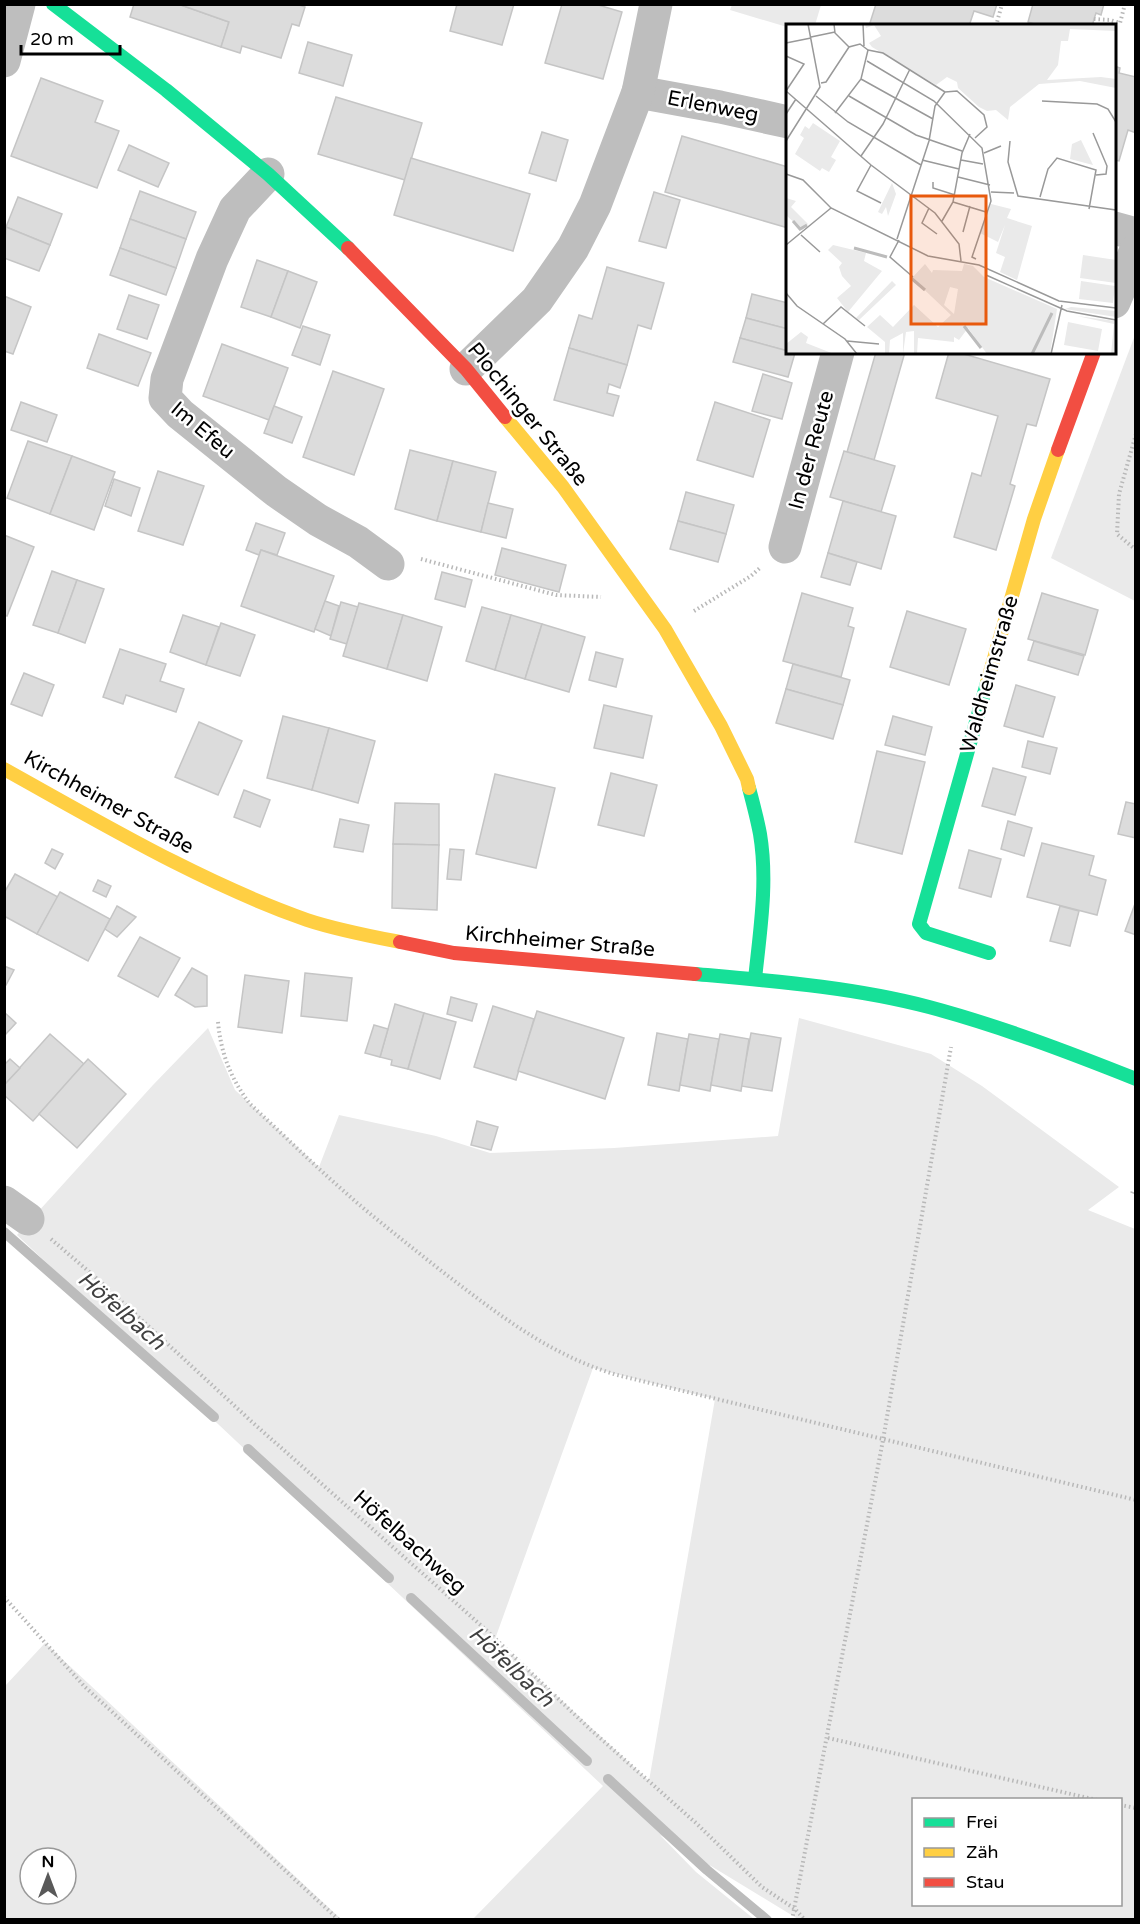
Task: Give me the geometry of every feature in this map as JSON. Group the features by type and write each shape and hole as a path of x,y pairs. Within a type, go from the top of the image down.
{"street":[{"path":"4,61 19,4"},
{"name":"Plochinger Straße","path":"53,4 166,90 268,174 360,259 466,369 563,487 665,629 735,752 747,779 760,834 763,898 755,979"},
{"path":"466,369 537,300 562,265 596,205 638,92 656,4"},
{"name":"Erlenweg","path":"638,92 720,106 786,122"},
{"name":"Im Efeu","path":"268,174 236,208 212,259 166,379 165,398 180,414 276,491 318,520 358,542 388,564"},
{"path":"1116,229 1136,234"},
{"path":"1116,297 1136,250"},
{"name":"In der Reute","path":"785,547 837,354"},
{"name":"Waldheimstraße","path":"989,953 926,933 919,924 920,915 1034,519 1093,354"},
{"name":"Kirchheimer Straße","path":"4,770 149,850 224,887 308,920 354,933 454,953 755,979 858,992 929,1006 1061,1048 1136,1079"}],"path":[{"path":"997,24 1002,4"},
{"path":"1094,19 1120,23 1125,4"},
{"path":"1136,434 1119,494 1117,534 1136,550"},
{"path":"665,629 751,576 785,547"},
{"path":"388,564 422,559 556,595 598,598 632,585"},
{"path":"218,1022 227,1064 239,1090 250,1104 366,1211 495,1312 531,1337 568,1357 592,1368 1136,1500"},
{"path":"792,1920 883,1440 952,1042"},
{"name":"Höfelbachweg","path":"59,1245 484,1628 591,1730 696,1823 762,1887 795,1909 805,1920"},
{"path":"4,1597 85,1687 339,1920"},
{"path":"828,1738 1088,1798"}],"shaded area":[{"path":"732,4 821,5 815,24 786,24 786,27 730,10"},
{"path":"1135,335 1135,601 1051,558"},
{"path":"799,1018 931,1054 982,1086 1119,1187 1088,1210 1135,1229 1135,1919 798,1919 660,1835 696,1872 754,1919 473,1919 603,1786 17,1235 208,1028 235,1090 319,1167 339,1115 436,1136 490,1153 614,1148 778,1136","holes":["593,1368 715,1399 649,1781 495,1639"]},
{"path":"45,1643 341,1919 5,1919 5,1686"}],"building":[{"path":"134,4 178,4 229,22 221,47 130,17"},
{"path":"178,4 296,4 305,7 299,26 292,24 281,58 242,46 240,53 221,47 229,22"},
{"path":"457,4 514,4 502,45 450,31"},
{"path":"562,4 595,4 622,12 603,79 545,63"},
{"path":"876,4 997,4 993,17 974,11 970,24 870,24"},
{"path":"1033,4 1104,4 1101,15 1096,13 1095,24 1034,24 1028,22"},
{"path":"308,42 352,55 343,86 299,73"},
{"path":"1116,67 1120,68 1119,73 1136,77 1136,133 1128,130 1119,161 1116,160"},
{"path":"41,78 103,101 95,122 119,131 97,188 11,156"},
{"path":"336,97 422,123 405,180 318,154"},
{"path":"542,132 568,140 556,181 529,173"},
{"path":"682,136 786,166 786,227 665,192"},
{"path":"129,145 169,163 158,187 118,170"},
{"path":"411,158 530,194 513,251 394,215"},
{"path":"140,191 196,212 186,239 130,219"},
{"path":"654,192 680,200 666,248 639,241"},
{"path":"18,197 62,214 50,245 6,227"},
{"path":"130,219 186,239 176,268 120,248"},
{"path":"6,227 50,245 39,271 4,258"},
{"path":"120,248 176,268 166,295 110,275"},
{"path":"257,260 288,271 271,317 241,307"},
{"path":"607,267 664,283 651,329 638,325 627,365 569,348 579,315 592,319"},
{"path":"288,271 317,282 300,328 271,317"},
{"path":"752,294 786,302 786,328 746,318"},
{"path":"129,295 159,305 147,339 117,329"},
{"path":"4,296 31,307 13,354 4,351"},
{"path":"746,318 786,328 786,350 740,338"},
{"path":"303,326 330,335 320,365 292,355"},
{"path":"99,334 151,353 138,386 87,368"},
{"path":"740,338 786,351 786,354 795,354 788,377 733,362"},
{"path":"222,344 288,368 269,420 203,396"},
{"path":"569,348 627,365 620,388 609,384 607,393 619,396 613,416 554,400"},
{"path":"875,354 904,354 874,460 847,452"},
{"path":"948,354 964,354 1050,379 1036,426 1027,424 1010,484 1015,486 996,550 954,537 972,473 981,476 998,416 936,398"},
{"path":"333,371 384,389 354,475 303,457"},
{"path":"763,374 792,383 782,419 752,411"},
{"path":"21,402 57,415 47,442 11,430"},
{"path":"715,402 770,420 753,477 697,460"},
{"path":"274,406 302,417 292,443 264,433"},
{"path":"28,441 72,456 50,514 7,498"},
{"path":"410,450 453,461 437,521 395,509"},
{"path":"844,451 895,466 881,512 830,497"},
{"path":"72,456 115,472 94,530 50,514"},
{"path":"453,461 496,472 481,532 437,521"},
{"path":"158,471 204,486 183,545 138,531"},
{"path":"114,479 140,488 131,516 105,506"},
{"path":"686,492 734,505 726,534 678,521"},
{"path":"843,501 896,516 881,569 828,553"},
{"path":"488,503 513,509 506,538 481,532"},
{"path":"678,521 726,534 718,562 670,549"},
{"path":"256,523 285,533 277,555 261,550 259,555 246,550"},
{"path":"4,535 34,547 7,616 4,615"},
{"path":"502,548 566,565 559,592 495,575"},
{"path":"261,550 334,576 314,632 241,606"},
{"path":"828,553 857,562 850,585 821,577"},
{"path":"52,571 77,580 58,633 33,625"},
{"path":"442,572 472,580 465,607 435,599"},
{"path":"77,580 104,589 85,643 58,633"},
{"path":"802,593 853,608 848,626 854,628 841,677 783,661"},
{"path":"1042,593 1098,610 1085,655 1028,639"},
{"path":"325,601 339,606 331,636 315,629"},
{"path":"341,602 358,607 347,644 330,639"},
{"path":"359,603 403,615 387,669 343,656"},
{"path":"482,607 511,615 495,670 466,661"},
{"path":"907,611 966,629 949,685 890,667"},
{"path":"183,615 219,627 206,665 170,652"},
{"path":"403,615 442,627 427,681 387,669"},
{"path":"511,615 542,624 525,679 495,670"},
{"path":"221,623 255,635 240,676 206,665"},
{"path":"542,624 585,637 569,692 525,679"},
{"path":"1034,641 1084,656 1078,675 1028,660"},
{"path":"120,649 166,664 160,681 184,689 176,712 126,695 123,704 103,697"},
{"path":"596,652 623,659 616,687 589,680"},
{"path":"793,664 850,680 843,705 786,689"},
{"path":"24,673 54,685 42,716 11,704"},
{"path":"1016,685 1055,697 1043,737 1004,726"},
{"path":"786,689 843,705 833,739 776,723"},
{"path":"604,705 652,716 643,758 594,748"},
{"path":"283,716 329,728 312,790 267,778"},
{"path":"893,716 932,727 925,755 885,745"},
{"path":"199,722 242,741 218,795 175,777"},
{"path":"329,728 375,741 358,803 312,790"},
{"path":"1028,741 1057,748 1050,774 1022,767"},
{"path":"877,751 925,762 902,854 855,842"},
{"path":"993,768 1026,777 1015,815 982,806"},
{"path":"611,773 657,785 644,836 598,825"},
{"path":"495,774 555,788 536,868 476,854"},
{"path":"244,790 270,800 260,827 234,817"},
{"path":"1126,802 1136,804 1136,838 1118,834"},
{"path":"395,803 439,804 439,845 393,844"},
{"path":"340,819 369,825 363,852 334,847"},
{"path":"1008,821 1032,828 1024,856 1001,849"},
{"path":"1042,843 1094,856 1089,875 1106,880 1097,915 1027,897"},
{"path":"393,844 439,845 437,910 392,908"},
{"path":"52,849 63,854 55,869 45,863"},
{"path":"450,849 464,850 461,880 447,879"},
{"path":"969,850 1001,859 991,897 959,888"},
{"path":"15,874 58,897 37,934 4,916 4,893"},
{"path":"98,880 111,886 106,897 93,891"},
{"path":"60,892 110,919 88,961 37,934"},
{"path":"1136,901 1136,935 1125,931"},
{"path":"117,906 136,917 117,937 105,929"},
{"path":"1060,906 1079,911 1070,946 1050,941"},
{"path":"140,937 180,958 158,997 118,976"},
{"path":"4,966 14,970 6,985 4,985"},
{"path":"192,968 207,976 207,1006 195,1007 175,995"},
{"path":"305,973 352,978 347,1021 301,1016"},
{"path":"245,975 289,981 282,1033 238,1027"},
{"path":"451,997 477,1004 472,1021 447,1014"},
{"path":"395,1004 424,1013 408,1069 391,1065 392,1060 380,1057"},
{"path":"493,1006 534,1019 516,1080 474,1067"},
{"path":"537,1011 624,1038 605,1099 518,1071"},
{"path":"4,1012 16,1023 4,1036"},
{"path":"424,1013 456,1022 440,1079 408,1069"},
{"path":"374,1025 388,1029 380,1057 365,1053"},
{"path":"657,1033 688,1039 679,1091 648,1085"},
{"path":"751,1033 781,1038 772,1091 741,1086"},
{"path":"50,1034 84,1064 33,1121 4,1095 4,1085"},
{"path":"689,1034 719,1039 710,1091 680,1085"},
{"path":"720,1034 749,1039 741,1091 711,1085"},
{"path":"10,1059 20,1068 4,1085 4,1065"},
{"path":"88,1059 126,1094 77,1148 39,1114"},
{"path":"477,1121 498,1127 491,1150 471,1145"}],"waterway":[{"name":"Höfelbach","path":"4,1232 214,1417"},
{"name":"Höfelbach","path":"248,1449 389,1578"},
{"name":"Höfelbach","path":"411,1598 587,1761"},
{"name":"Höfelbach","path":"608,1779 707,1870 767,1920"}],"tram line":[{"path":"1131,1192 1136,1194"}],"traffic: fast":[{"path":"53,4 166,90 268,174 348,248"},
{"path":"987,683 919,924 926,933 989,953"},
{"path":"749,788 760,834 763,870 755,979"},
{"path":"695,974 813,986 900,1000 1008,1031 1136,1079"}],"traffic: slow":[{"path":"505,417 563,487 665,629 721,726 747,779 749,788"},
{"path":"987,683 1034,519 1058,450"},
{"path":"4,769 152,851 228,888 318,924 400,942"}],"traffic: jam":[{"path":"348,248 466,369 505,417"},
{"path":"1058,450 1093,354"},
{"path":"400,942 454,953 695,974"}]}
